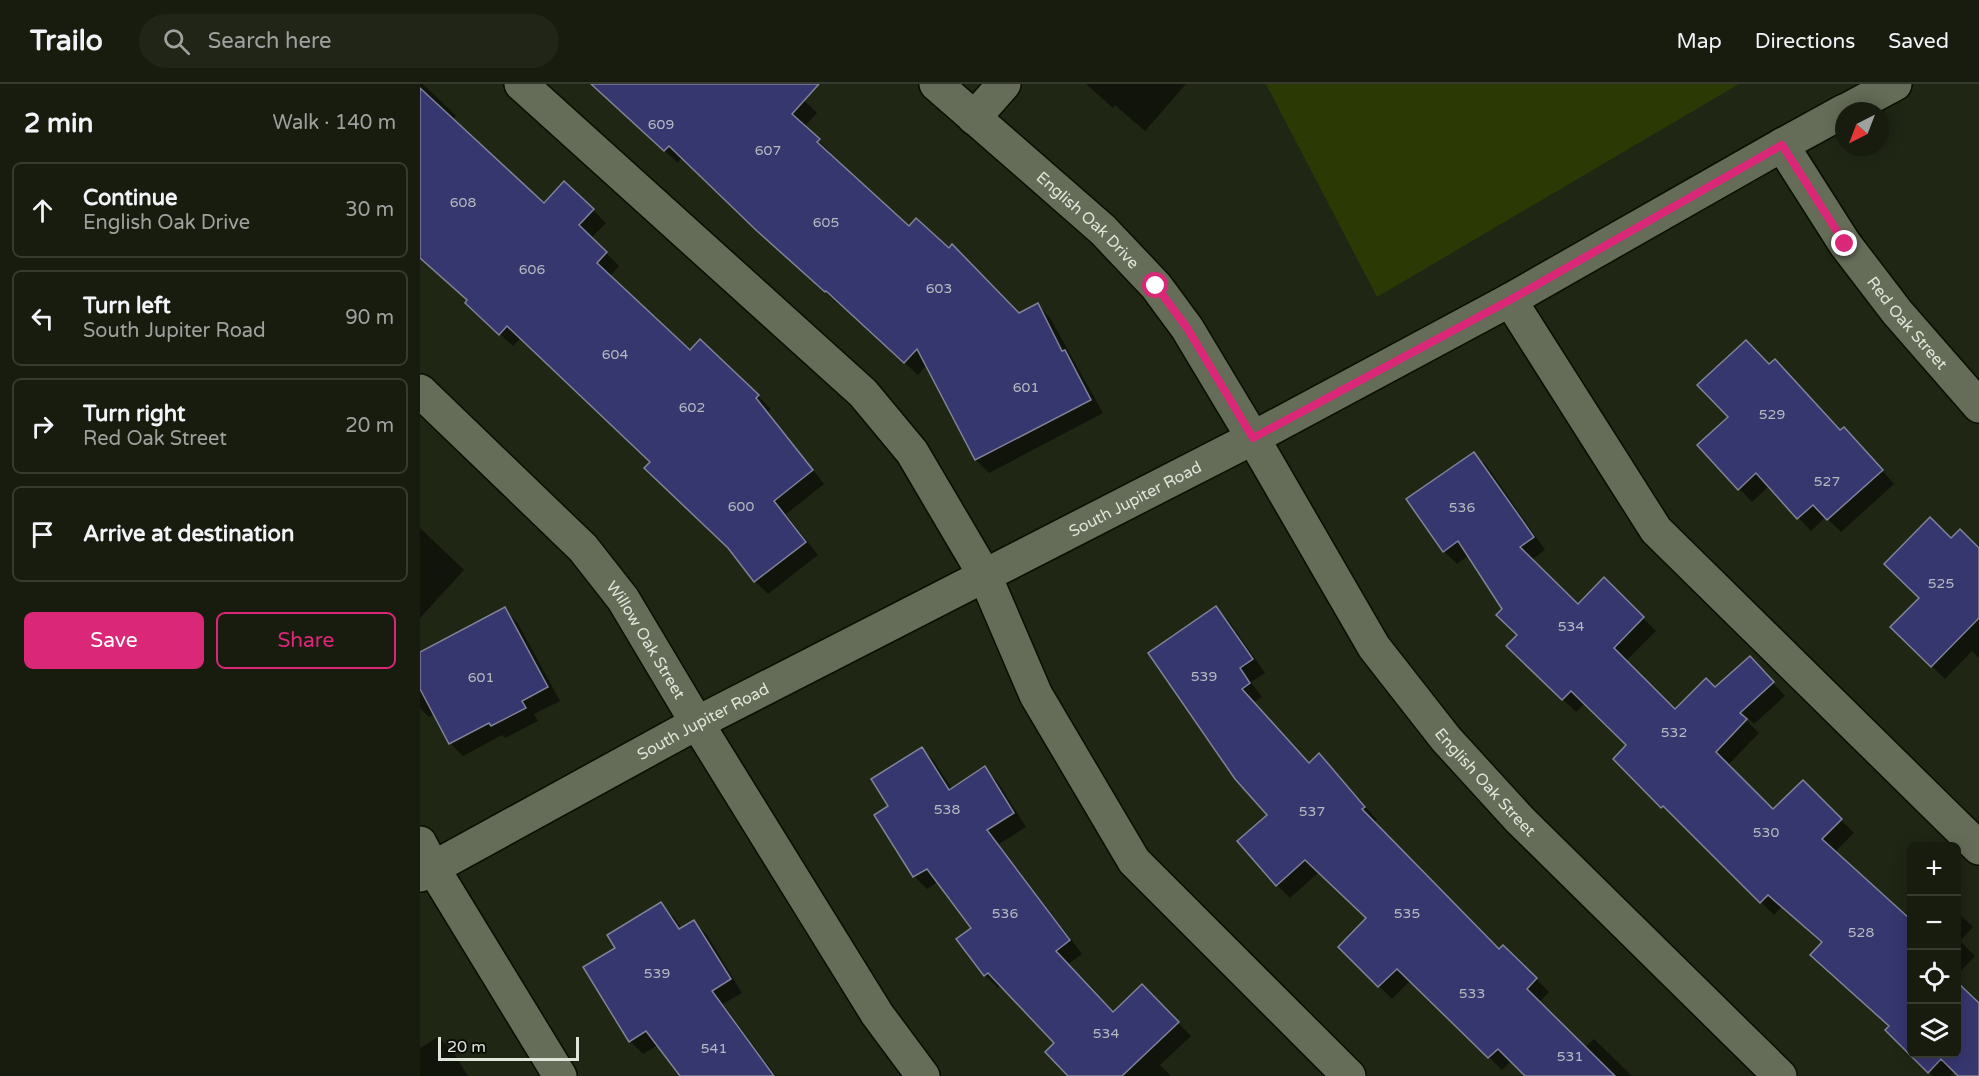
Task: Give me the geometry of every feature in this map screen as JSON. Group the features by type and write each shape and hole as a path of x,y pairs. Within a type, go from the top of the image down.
{"street":[{"path":"521,84 863,393 912,452 985,576 1036,695 1134,861 1349,1076"},
{"name":"English Oak Drive","path":"936,84 1103,230 1156,286 1187,328 1253,438"},
{"path":"974,118 1004,84"},
{"name":"South Jupiter Road","path":"1861,102 1895,84"},
{"name":"South Jupiter Road","path":"424,862 1253,438 1510,300 1835,116"},
{"name":"Red Oak Street","path":"1782,145 1845,244 1897,312 1979,406"},
{"path":"1510,300 1656,530 1979,848"},
{"name":"Willow Oak Street","path":"420,391 583,548 623,599 877,1014 923,1076"},
{"name":"English Oak Street","path":"1253,438 1374,647 1446,739 1520,820 1780,1076"},
{"path":"424,862 560,1076"}],"green space":[{"path":"1266,84 1739,84 1377,297"}],"building":[{"path":"591,84 819,84 792,114 820,139 817,142 909,226 916,218 949,248 952,244 1019,313 1038,303 1062,351 1065,350 1091,400 975,460 917,349 904,363 757,231 669,146 664,151"},
{"path":"420,88 544,203 564,181 594,209 579,225 607,252 597,263 690,350 700,339 759,395 756,398 813,470 774,501 806,542 754,582 728,548 644,468 650,462 507,326 499,335 465,303 467,300 420,258"},
{"path":"1746,340 1769,364 1775,359 1840,430 1844,427 1883,470 1827,520 1813,505 1797,519 1756,473 1738,490 1697,445 1728,417 1697,385"},
{"path":"1474,452 1534,537 1520,547 1578,604 1604,577 1644,617 1614,648 1675,709 1706,678 1715,687 1750,656 1774,682 1740,713 1747,719 1716,752 1773,809 1803,780 1842,819 1822,839 1907,916 1907,1052 1885,1030 1889,1026 1810,955 1822,942 1768,895 1760,903 1613,759 1626,745 1571,691 1562,700 1506,646 1517,635 1496,615 1502,609 1458,541 1443,552 1406,499"},
{"path":"1930,517 1951,538 1960,529 1979,548 1979,618 1931,667 1890,627 1919,598 1884,564"},
{"path":"1216,606 1253,659 1240,668 1250,683 1242,689 1309,763 1319,753 1365,807 1362,809 1499,949 1503,945 1537,978 1527,989 1615,1076 1525,1076 1498,1049 1488,1058 1397,969 1378,987 1338,947 1366,918 1305,860 1276,886 1237,841 1267,815 1235,779 1148,653"},
{"path":"505,607 548,687 522,701 526,708 491,726 489,723 449,744 420,689 420,652"},
{"path":"922,747 949,790 985,766 1014,813 987,830 1070,940 1056,951 1113,1012 1142,984 1179,1022 1122,1076 1068,1076 1045,1052 1054,1043 988,973 984,976 956,939 971,928 927,869 913,877 874,815 888,806 871,779"},
{"path":"661,902 679,929 694,920 731,979 712,991 774,1076 680,1076 646,1031 629,1042 583,967 615,948 607,935"},
{"path":"1961,986 1979,1003 1979,1076 1958,1076 1941,1059 1928,1073 1913,1058 1961,1058"}],"route":[{"path":"1156,286 1187,328 1253,438 1510,300 1782,145 1845,244"}]}
